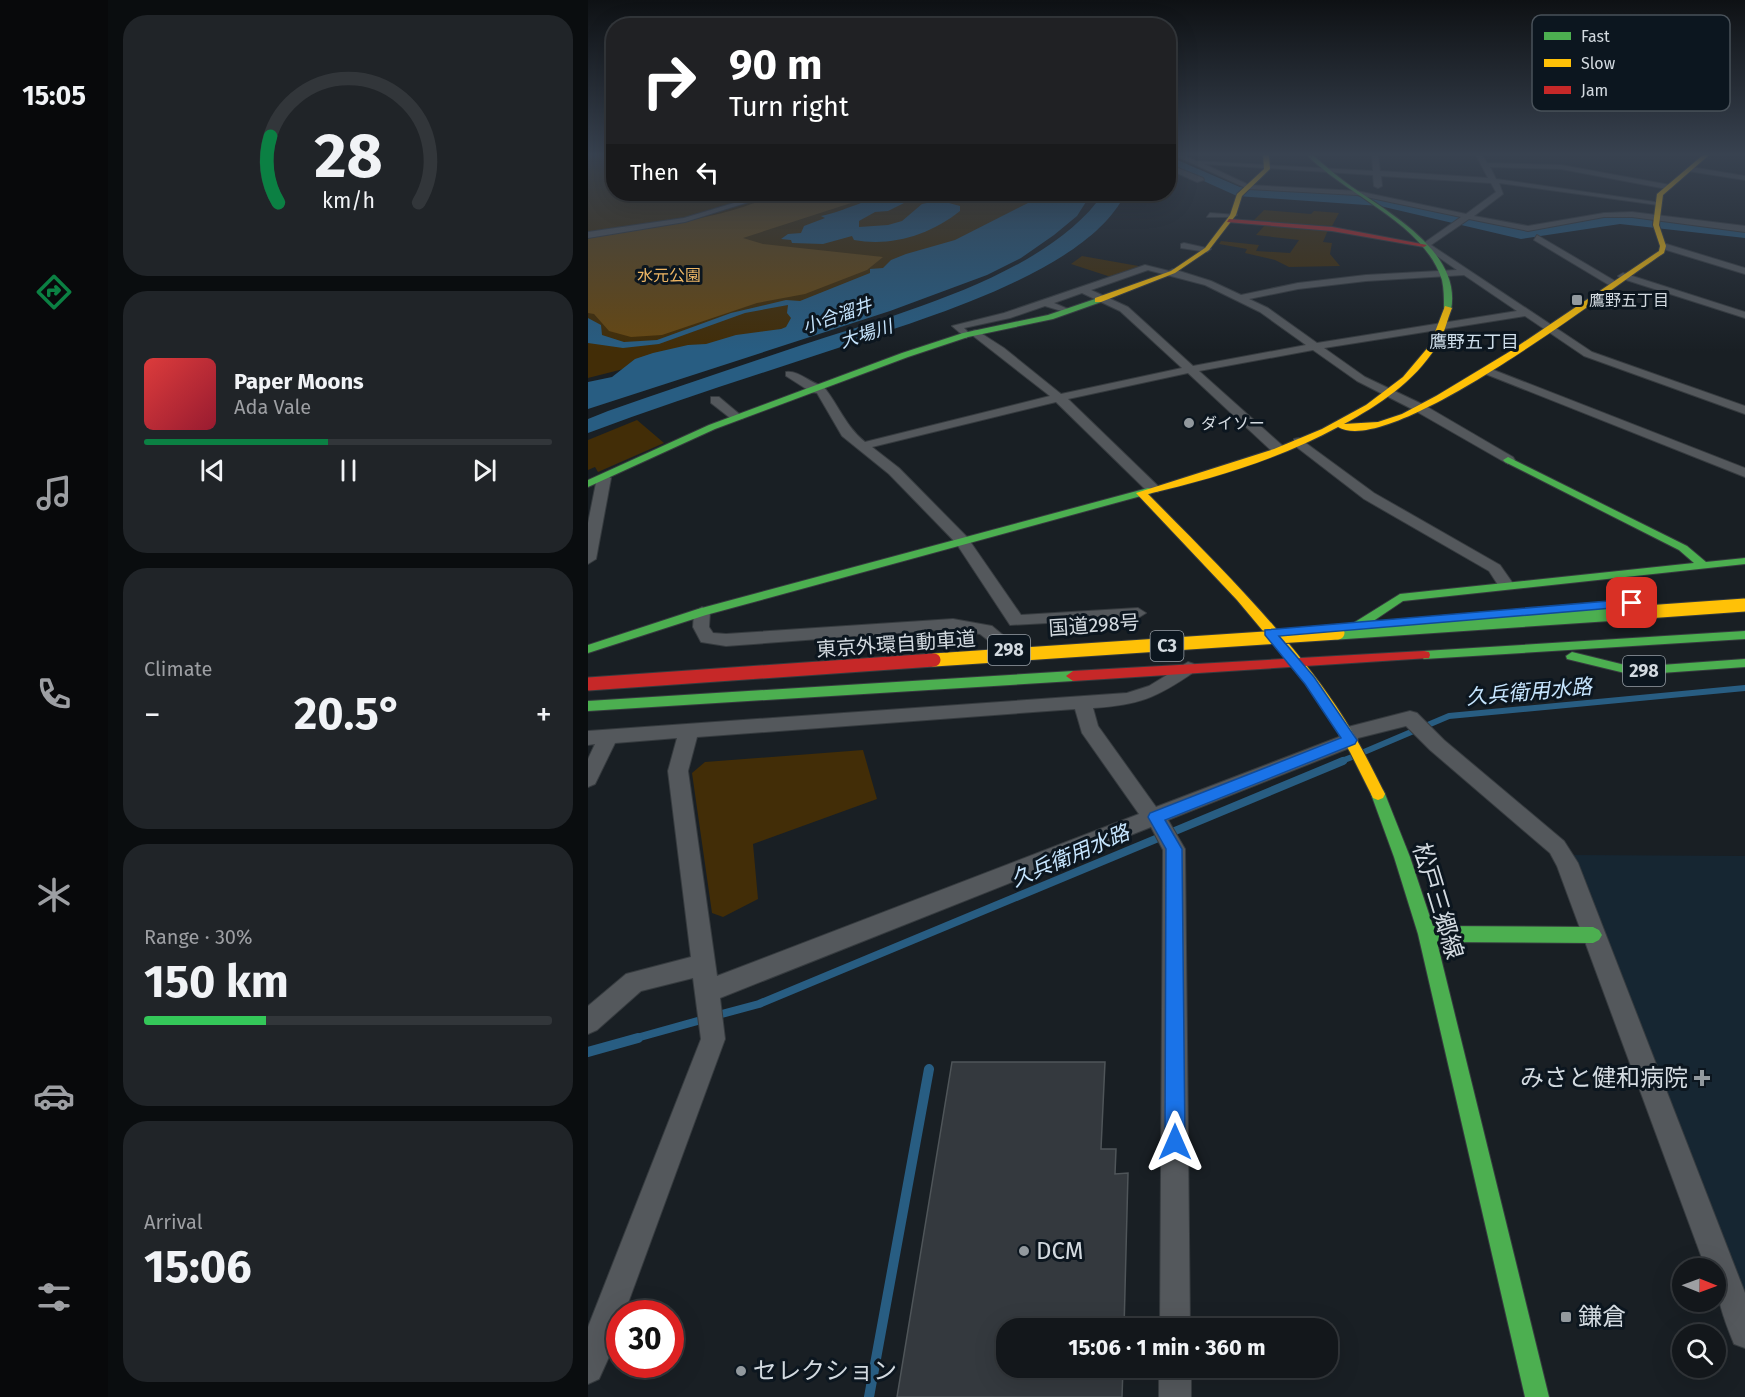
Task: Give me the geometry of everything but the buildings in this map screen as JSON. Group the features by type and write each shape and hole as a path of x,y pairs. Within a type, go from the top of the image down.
{"main road":[{"path":"588,484 684,439 905,355 1010,321 1064,311 1171,273 1207,249 1229,220"},
{"path":"1253,220 1332,228 1425,244"},
{"path":"588,649 702,612 1218,472 1299,442 1335,425 1387,394 1428,356 1439,341 1445,324 1449,303 1444,275 1437,260 1425,244 1393,220"},
{"path":"1335,425 1352,430 1390,420 1457,391 1617,279 1662,252 1658,220"},
{"path":"1508,460 1683,548 1703,565"},
{"name":"松戸三郷線","path":"1147,491 1294,662 1349,737 1363,766 1404,862 1427,934 1538,1397"},
{"path":"1359,625 1400,598 1745,561"},
{"name":"国道298号","path":"588,679 1270,633 1745,594"},
{"name":"東京外環自動車道","path":"588,684 1745,605"},
{"name":"298","path":"1429,620 1522,606"},
{"name":"東京外環自動車道","path":"588,700 1526,640 1745,622"},
{"name":"298","path":"588,706 1447,651 1546,649 1745,636"},
{"name":"298","path":"1546,649 1633,671 1745,663"},
{"path":"1427,934 1593,935"}],"street":[{"path":"588,235 683,220"},
{"path":"1461,220 1425,244 1588,354 1745,410"},
{"path":"1470,220 1523,229 1575,220"},
{"path":"1690,220 1745,229"},
{"path":"1537,238 1617,279 1745,315"},
{"path":"1184,246 1207,249"},
{"path":"1663,246 1745,270"},
{"path":"1147,491 1111,446 1016,360 957,326 1010,321 1045,303 1148,267 1208,283 1264,310 1312,346 1387,394 1419,408 1508,460"},
{"path":"1241,298 1298,286 1366,278 1466,273"},
{"path":"1116,279 1135,286"},
{"path":"1083,290 1124,309 1279,450"},
{"path":"1045,303 1064,311"},
{"path":"863,446 1057,398 1312,346 1445,324 1527,314"},
{"path":"1487,371 1745,473"},
{"path":"790,374 817,389 831,403 846,433 894,471 962,540 1016,621 1138,613"},
{"path":"715,400 738,418"},
{"path":"1299,442 1369,496 1495,568 1506,585"},
{"path":"588,560 604,478"},
{"path":"993,632 1008,611"},
{"path":"702,612 701,627 707,638 726,640 954,624 982,627 993,632 1012,650"},
{"path":"588,738 1138,697 1160,687 1188,668"},
{"path":"1082,702 1089,728 1174,849 1175,1318"},
{"path":"709,995 1154,818 1349,737 1410,718 1557,847 1567,863 1745,1333"},
{"path":"588,1368 713,1039 678,771 682,749 690,731"},
{"path":"588,779 609,736"},
{"path":"588,1022 634,982 705,964"},
{"path":"1175,1378 1175,1397"}],"shaded area":[{"name":"みさと健和病院","path":"1573,855 1745,856 1745,1300"}],"green space":[{"name":"水元公園","path":"588,220 1001,220 793,326 588,378"},
{"path":"689,220 798,220 743,238 763,244 883,257 867,270 805,294 757,303 662,335 631,337 609,331 594,314 588,313 588,236"},
{"path":"1254,220 1335,220 1332,226"},
{"path":"1265,225 1328,230 1323,242 1332,243 1330,254 1340,266 1289,267 1275,260 1245,253 1247,249 1219,244 1221,241 1259,245 1256,251 1290,253 1299,240 1256,235"},
{"path":"1082,256 1144,267 1111,277 1071,264"},
{"path":"637,420 664,443 598,472 595,467 588,470 588,440"},
{"path":"863,750 877,799 753,844 758,899 723,917 712,913 692,773 705,762"}],"water":[{"path":"819,220 860,220 859,227 888,225 903,220 946,220 923,233 882,242 854,240 852,236 823,244 792,243 791,240 781,239 788,234 801,233 804,226"},
{"name":"小合溜井","path":"994,220 1072,220 1021,258 987,275 890,311 588,409 588,382 612,377 635,359 688,345 706,344 736,335 781,329 786,327 791,318 787,313 788,305 745,313 659,344 623,348 588,343 588,318 601,325 602,335 624,342 657,340 731,313 786,300 800,301 870,273 870,269 883,268 891,260 906,254 955,240"},
{"name":"大場川","path":"1080,220 1106,220 1075,248 1038,270 996,290 911,323 588,433 588,419 608,411 923,306 966,289 1007,270 1045,248"}],"waterway":[{"path":"1462,220 1521,234 1612,220"},
{"path":"1631,220 1745,233"},
{"name":"久兵衛用水路","path":"1364,752 1449,716 1745,688"},
{"name":"久兵衛用水路","path":"1339,762 1352,757"},
{"name":"久兵衛用水路","path":"714,1016 759,1004 1343,761"},
{"name":"久兵衛用水路","path":"633,1039 705,1019"},
{"name":"久兵衛用水路","path":"588,1052 638,1038"},
{"path":"869,1397 929,1069"}],"traffic: fast":[{"path":"1397,220 1419,239 1436,259 1446,282 1448,308"},
{"path":"588,484 712,427 905,355 966,335 1050,317 1098,300"},
{"path":"1508,460 1683,548 1703,565"},
{"path":"588,649 702,612 1148,491"},
{"path":"1359,625 1400,598 1745,561"},
{"path":"1338,633 1632,613"},
{"path":"1424,655 1745,635"},
{"path":"1572,656 1633,671 1745,663"},
{"path":"588,706 1073,676"},
{"path":"1378,794 1402,857 1427,934 1537,1397"},
{"path":"1427,934 1593,935"}],"traffic: slow":[{"path":"1098,300 1173,272 1207,249 1229,220"},
{"path":"1342,427 1366,427 1405,416 1487,371 1662,252 1663,246 1657,220"},
{"path":"1148,491 1278,451 1325,431 1369,407 1406,379 1433,346 1448,308"},
{"path":"1141,493 1241,597 1304,671 1332,710 1357,751 1378,794"},
{"path":"1632,613 1745,605"},
{"path":"934,660 1338,633"}],"traffic: jam":[{"path":"1229,221 1332,229 1424,245"},
{"path":"1073,676 1424,655"},
{"path":"588,684 934,660"}],"place":[{"name":"鷹野五丁目","path":"1577,300"},
{"name":"ダイソー","path":"1189,423"},
{"name":"みさと健和病院","path":"1702,1078"},
{"name":"DCM","path":"1024,1251"},
{"name":"鎌倉","path":"1566,1317"},
{"name":"セレクション","path":"741,1371"}],"district":[{"name":"鷹野五丁目","path":"1474,342"}],"route":[{"path":"1175,1142 1174,849 1156,817 1350,740 1310,681 1270,633 1632,603"}]}
